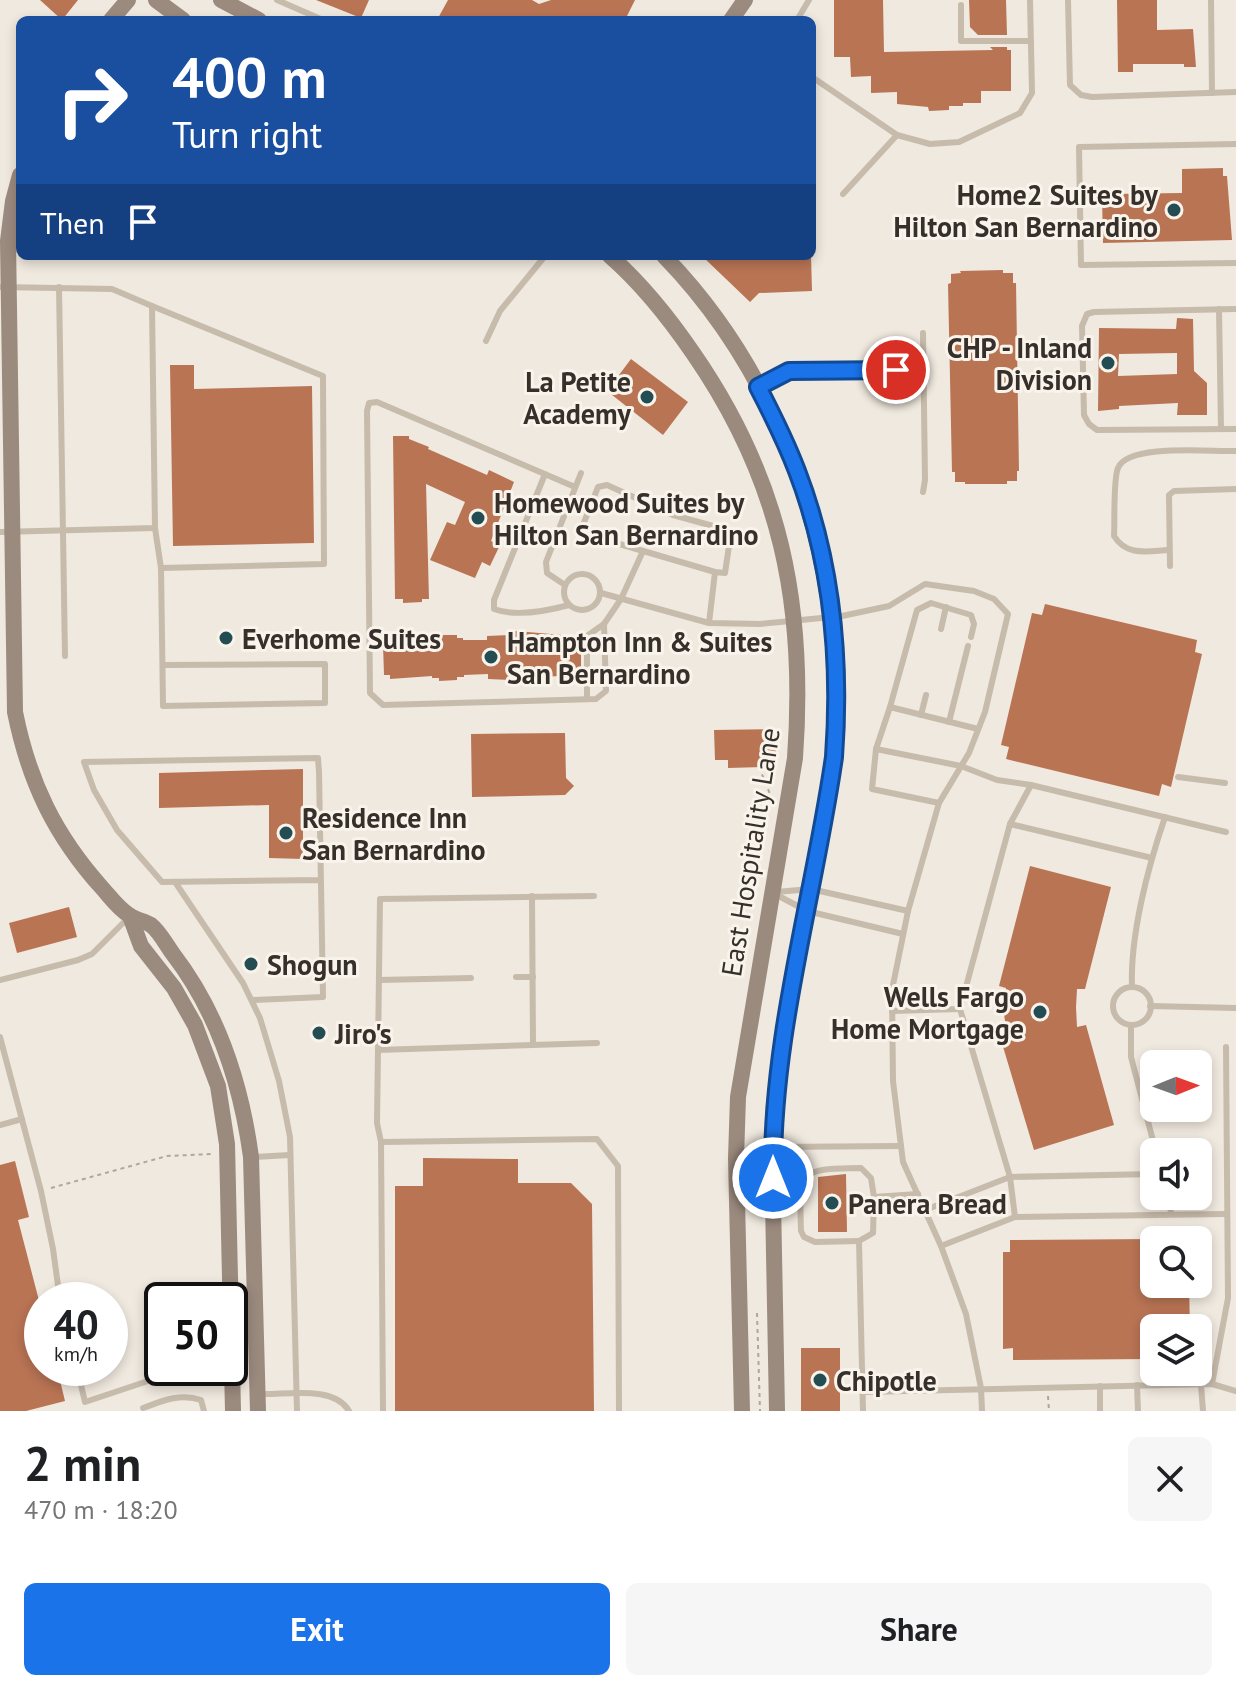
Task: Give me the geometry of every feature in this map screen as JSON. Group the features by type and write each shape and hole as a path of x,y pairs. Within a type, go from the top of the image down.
{"main road":[{"path":"114,16 128,0"},
{"path":"156,0 178,16"},
{"path":"221,0 251,16"},
{"path":"16,190 4,287 6,532 15,712 22,747 60,834 77,860 130,916 141,946 174,988 195,1025 218,1086 227,1144 231,1282"},
{"name":"East Hospitality Lane","path":"614,260 641,287 688,346 722,398 747,446 780,535 795,620 799,709 795,758 738,1097 736,1158 742,1411"},
{"path":"667,260 720,325 758,387 798,473 815,527 832,617 837,714 834,757 778,1069 772,1148 777,1411"},
{"path":"130,916 151,925 181,965 218,1026 239,1094 251,1157 258,1411"},
{"path":"233,1386 233,1411"}],"lane":[{"path":"277,0 314,16"},
{"path":"816,80 897,135 930,144 959,142 1020,113 1032,93 1030,0"},
{"path":"1068,0 1070,85 1074,90 1092,97 1236,92"},
{"path":"1211,0 1212,93"},
{"path":"961,5 961,41 1031,41"},
{"path":"843,194 897,135"},
{"path":"1236,144 1079,147 1081,265 1236,263"},
{"path":"486,341 500,311 542,260"},
{"path":"4,287 112,289 323,376 324,564 161,568"},
{"path":"59,287 65,656"},
{"path":"152,306 155,528 161,568 163,706 325,703 325,664 163,665"},
{"path":"1218,429 1219,309"},
{"path":"1236,309 1094,312 1087,314 1082,326 1084,415 1097,430 1236,429"},
{"path":"923,333 923,492"},
{"path":"758,387 789,371 923,369"},
{"path":"575,487 377,402 369,403 370,693 383,705 596,699 606,691 604,624"},
{"path":"1169,550 1129,551 1114,536 1117,468 1126,457 1142,452 1236,451"},
{"path":"565,585 547,573 546,562 581,473"},
{"path":"545,474 494,600 494,609 503,612 569,605 582,611 589,610 599,600 601,593 596,580 583,574 575,575 565,585 569,605"},
{"path":"607,485 673,515 724,529 730,539 725,573 715,572 592,536 583,525 598,487 607,485"},
{"path":"1170,566 1169,495 1174,491 1236,489"},
{"path":"6,532 155,528"},
{"path":"587,699 587,636 604,624 621,599 643,551"},
{"path":"709,623 715,572"},
{"path":"601,593 709,623 760,624 832,617 889,606 925,584 974,591 994,599 1008,614 985,712 961,766 939,803 908,911 892,990 893,1081 903,1162 941,1246 966,1314 981,1388 982,1411"},
{"path":"939,803 872,789 876,749 917,610 931,603 971,615 974,624 971,637"},
{"path":"941,629 946,607"},
{"path":"949,722 968,646"},
{"path":"921,715 926,695"},
{"path":"890,707 978,729"},
{"path":"876,749 961,766 997,780 1031,785 1226,832"},
{"path":"252,1000 323,997 321,880 318,758 84,762 94,790 117,830 162,882 321,880"},
{"path":"1178,777 1225,783"},
{"path":"1015,1217 1010,1177 960,1009 1010,824 1031,785"},
{"path":"1132,987 1131,966 1152,858 1165,817"},
{"path":"1010,824 1152,858"},
{"path":"175,882 252,1000 279,1081 290,1155 297,1411"},
{"path":"772,892 811,889 908,911"},
{"path":"772,892 807,911 903,934"},
{"path":"532,896 533,1044"},
{"path":"383,1411 381,1142 377,1123 380,899 594,896"},
{"path":"0,980 92,954 130,916"},
{"path":"516,977 533,977"},
{"path":"379,980 471,978"},
{"path":"1132,987 1145,993 1150,1006 1145,1020 1131,1025 1118,1020 1113,1006 1118,993 1132,987"},
{"path":"1150,1006 1236,1008"},
{"path":"892,1011 960,1009"},
{"path":"1131,1025 1131,1057 1152,1138"},
{"path":"0,1037 41,1191 58,1282"},
{"path":"378,1050 597,1043"},
{"path":"1226,1047 1228,1298 1212,1384 1236,1391"},
{"path":"0,1125 22,1119"},
{"path":"381,1142 597,1139 618,1166 619,1411"},
{"path":"772,1148 901,1146"},
{"path":"251,1157 290,1155"},
{"path":"861,1168 871,1178 873,1233 859,1241 815,1242 804,1237 801,1231 801,1185 809,1175 819,1169 861,1168"},
{"path":"925,1210 1010,1177 1140,1174"},
{"path":"874,1197 918,1194"},
{"path":"1171,1210 1171,1214"},
{"path":"941,1246 1015,1217 1226,1214"},
{"path":"859,1241 863,1411"},
{"path":"81,1386 85,1402 144,1382"},
{"path":"863,1392 1137,1385 1138,1411"},
{"path":"1100,1386 1100,1411"},
{"path":"1201,1386 1203,1411"},
{"path":"257,1393 326,1395 343,1402 349,1411"},
{"path":"143,1408 188,1396 201,1400 204,1411"}],"path":[{"path":"759,767 772,799"},
{"path":"41,1191 167,1156 214,1154"},
{"path":"757,1313 760,1411"}],"building":[{"path":"40,0 78,0 65,16 58,16"},
{"path":"316,0 369,0 362,16"},
{"path":"448,0 532,0 539,4 551,0 635,0 627,16 439,16"},
{"path":"834,0 883,0 884,52 993,50 990,47 1007,47 1011,50 1011,91 981,91 981,103 963,103 963,106 949,106 949,110 929,111 928,107 897,104 897,92 871,93 871,76 851,77 850,57 834,57"},
{"path":"969,0 1006,0 1007,35 978,35 970,27"},
{"path":"1117,0 1157,0 1157,30 1193,29 1196,67 1184,67 1184,64 1133,64 1133,72 1118,72"},
{"path":"1223,168 1223,176 1227,176 1232,240 1103,243 1102,196 1182,193 1182,169"},
{"path":"706,260 811,260 812,291 759,293 750,302"},
{"path":"1003,270 1003,273 1013,273 1013,283 1016,283 1017,481 1007,481 1007,484 955,482 955,472 952,472 948,284 951,283 951,274 960,271"},
{"name":"CHP - Inland Division","path":"1177,318 1193,319 1194,371 1207,383 1207,415 1177,415 1178,403 1119,406 1119,409 1098,411 1099,328 1176,329","holes":["1177,353 1177,374 1118,376 1119,354"]},
{"name":"La Petite Academy","path":"631,359 688,402 663,435 607,391"},
{"path":"170,365 194,365 194,389 312,386 314,543 173,546"},
{"name":"Homewood Suites by Hilton San Bernardino","path":"393,436 409,436 409,439 428,449 487,475 489,470 514,482 491,541 500,545 490,566 482,562 475,578 430,560 447,522 455,525 465,502 426,484 429,599 422,599 422,602 403,603 403,599 395,599"},
{"path":"1045,604 1197,640 1195,652 1202,654 1171,787 1162,784 1159,796 1006,759 1009,747 1001,745 1032,613 1042,615"},
{"name":"Hampton Inn & Suites San Bernardino","path":"516,631 574,636 574,643 581,642 581,669 576,669 575,675 543,677 537,681 488,679 488,674 464,675 457,677 457,680 439,681 439,678 432,676 390,679 390,675 384,675 383,644 389,644 389,640 431,641 439,635 457,635 463,640 487,640 487,636 511,635"},
{"path":"775,729 776,756 763,759 763,767 728,768 728,760 715,760 714,730"},
{"path":"565,733 566,778 574,786 565,795 472,797 471,734"},
{"name":"Residence Inn San Bernardino","path":"303,769 303,859 269,858 269,805 159,808 159,773"},
{"name":"Wells Fargo Home Mortgage","path":"1030,866 1111,887 1085,989 1077,989 1076,1007 1077,1027 1086,1025 1114,1125 1034,1150 998,1030 1006,1028 1003,1007 1006,988 999,986"},
{"path":"69,907 77,937 17,953 9,923"},
{"path":"423,1158 518,1159 518,1183 571,1183 592,1204 594,1411 395,1411 395,1186 423,1186"},
{"path":"15,1161 29,1217 18,1220 34,1282 24,1282 24,1386 61,1386 65,1401 26,1411 0,1411 0,1165"},
{"name":"Panera Bread","path":"846,1174 847,1232 818,1232 818,1177"},
{"path":"1140,1239 1140,1298 1189,1298 1190,1314 1140,1314 1140,1359 1013,1360 1013,1348 1003,1349 1003,1252 1010,1252 1010,1240"},
{"name":"Chipotle","path":"801,1348 840,1348 840,1411 801,1411"}],"place":[{"name":"Home2 Suites by Hilton San Bernardino","path":"1174,210"},
{"name":"CHP - Inland Division","path":"1108,363"},
{"name":"La Petite Academy","path":"647,397"},
{"name":"Homewood Suites by Hilton San Bernardino","path":"478,518"},
{"name":"Everhome Suites","path":"226,638"},
{"name":"Hampton Inn & Suites San Bernardino","path":"491,657"},
{"name":"Residence Inn San Bernardino","path":"286,833"},
{"name":"Shogun","path":"251,964"},
{"name":"Wells Fargo Home Mortgage","path":"1040,1012"},
{"name":"Jiro's","path":"319,1033"},
{"name":"Panera Bread","path":"832,1203"},
{"name":"Chipotle","path":"820,1380"}],"route":[{"path":"773,1178 773,1125 778,1069 828,799 837,714 832,617 815,527 798,473 758,387 789,371 896,370"}]}
